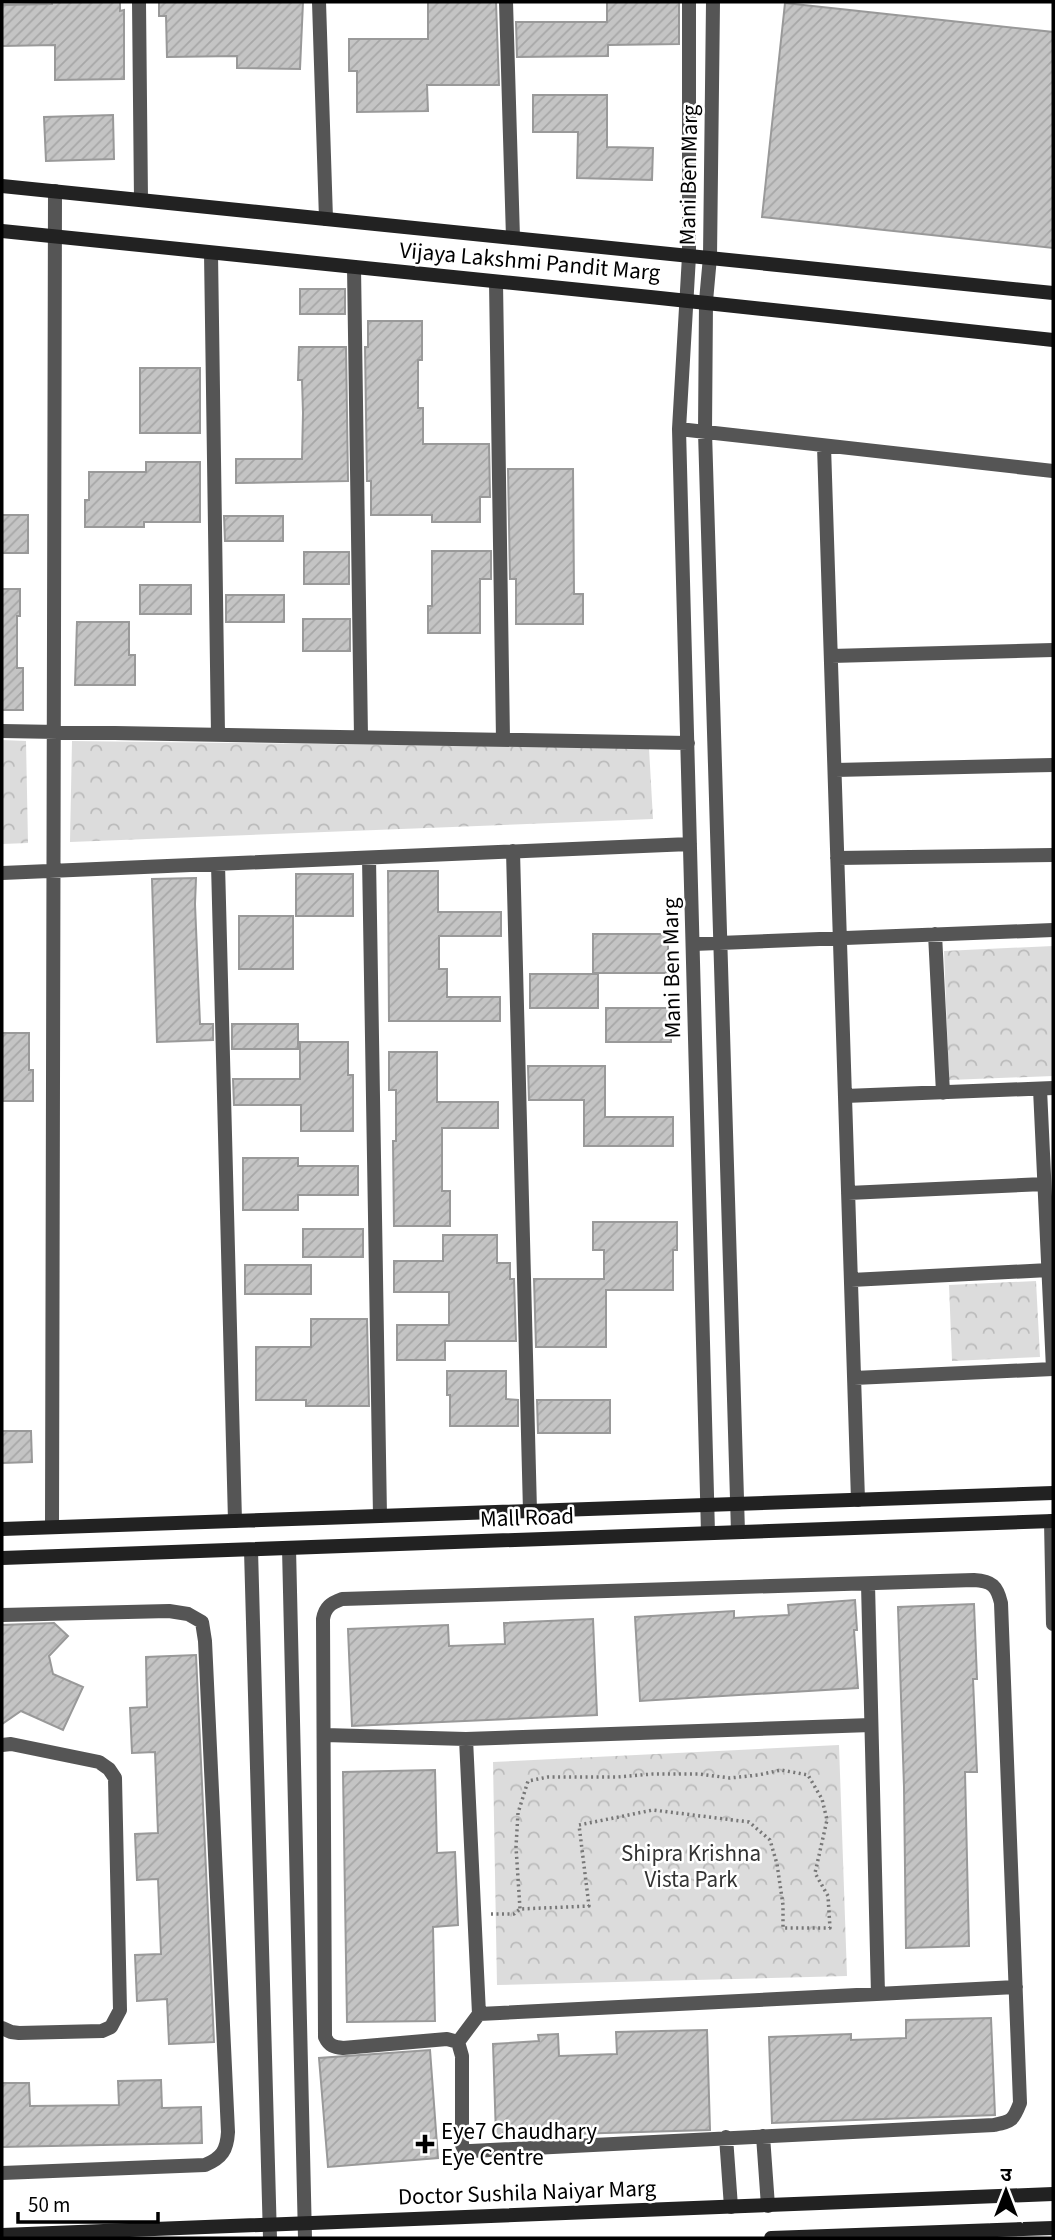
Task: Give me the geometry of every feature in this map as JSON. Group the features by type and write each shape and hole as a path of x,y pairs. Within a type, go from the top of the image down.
{"street":[{"path":"139,2 141,200"},
{"path":"320,2 326,219"},
{"path":"506,2 513,238"},
{"name":"Mani Ben Marg","path":"689,2 689,256 679,429 708,1533"},
{"name":"Mani Ben Marg","path":"713,2 710,257 705,301 705,432 738,1532"},
{"name":"Vijaya Lakshmi Pandit Marg","path":"2,186 1053,293"},
{"path":"52,1527 55,191"},
{"name":"Vijaya Lakshmi Pandit Marg","path":"2,231 686,299 1053,340"},
{"path":"211,253 218,734"},
{"path":"355,268 361,737"},
{"path":"496,282 503,739"},
{"path":"679,429 1053,471"},
{"path":"824,446 858,1500"},
{"path":"831,656 1053,650"},
{"path":"2,731 688,743"},
{"path":"835,770 1053,765"},
{"path":"2,873 690,844"},
{"path":"513,852 530,1511"},
{"path":"837,858 1053,855"},
{"path":"369,858 380,1516"},
{"path":"218,864 235,1521"},
{"path":"693,944 1053,930"},
{"path":"935,934 943,1093"},
{"path":"845,1096 1047,1089 1045,1184 1053,1369 854,1378"},
{"path":"848,1193 1045,1184"},
{"path":"851,1280 1049,1270"},
{"name":"Mall Road","path":"2,1529 1053,1493"},
{"path":"1052,1521 1053,1624"},
{"name":"Mall Road","path":"2,1558 1052,1521"},
{"path":"289,1548 305,2231"},
{"path":"251,1550 270,2232"},
{"path":"974,1580 989,1581 998,1590 1001,1603 1020,2103 1010,2122 994,2125 471,2151 464,2149 462,2144 462,2056 458,2042 447,2039 343,2048 333,2047 325,2037 323,1619 325,1610 332,1603 342,1599 974,1580"},
{"path":"868,1584 878,1994"},
{"path":"2,1615 169,1611 188,1614 202,1622 228,2132 227,2146 220,2159 205,2165 2,2173"},
{"path":"325,1735 466,1739 871,1725"},
{"path":"458,2042 479,2014 466,1739"},
{"path":"2,1745 10,1744 99,1762 109,1769 115,1778 120,2010 111,2027 102,2031 19,2033 2,2028"},
{"path":"479,2014 1016,1987"},
{"path":"763,2136 768,2206"},
{"path":"726,2137 731,2207"},
{"name":"Doctor Sushila Naiyar Marg","path":"2,2235 305,2231 731,2207 1053,2194"},
{"path":"771,2238 1044,2232"}],"path":[{"path":"474,1915 514,1914 520,1909 589,1906 579,1825 653,1810 749,1822 770,1840 777,1864 783,1905 783,1928 830,1928 828,1896 815,1873 827,1820 822,1799 808,1775 781,1770 730,1778 699,1774 653,1774 548,1777 528,1781 518,1813 516,1847 520,1909"}],"green space":[{"path":"2,740 26,741 28,843 2,844"},
{"path":"72,741 649,748 653,819 70,842"},
{"path":"1053,946 1053,1076 949,1080 944,951"},
{"path":"1036,1281 1040,1357 952,1361 949,1285"},
{"name":"Shipra Krishna Vista Park","path":"839,1745 847,1976 497,1985 493,1762"}],"building":[{"path":"120,2 120,11 124,10 124,79 55,80 55,45 2,46 2,5"},
{"path":"159,2 303,2 300,69 237,68 237,56 167,57 166,16 159,16"},
{"path":"428,2 496,2 499,85 427,85 428,111 357,112 357,71 349,71 349,39 428,39"},
{"path":"607,2 679,2 679,44 608,45 608,56 517,57 516,22 607,22"},
{"path":"785,3 1053,32 1053,248 762,217"},
{"path":"533,95 607,95 607,147 653,148 652,180 577,178 578,132 533,132"},
{"path":"113,115 114,159 46,161 44,117"},
{"path":"300,289 345,289 345,314 300,314"},
{"path":"368,321 422,321 422,360 418,360 418,408 423,408 423,444 489,444 490,497 480,497 480,522 432,522 432,515 371,515 371,481 367,481 365,347 368,347"},
{"path":"299,347 346,347 348,481 236,483 236,459 302,459 303,413 302,380 298,380"},
{"path":"140,368 200,368 200,433 140,433"},
{"path":"146,462 200,462 200,522 144,522 144,527 85,527 89,472 146,472"},
{"path":"508,469 573,469 574,594 583,594 583,624 516,624 516,579 510,579"},
{"path":"2,515 28,515 28,553 2,553"},
{"path":"224,516 283,516 283,541 225,541"},
{"path":"432,551 491,551 491,579 480,579 480,633 428,633 428,606 432,606"},
{"path":"304,552 349,552 349,584 304,584"},
{"path":"140,585 191,585 191,614 140,614"},
{"path":"2,589 20,589 17,668 23,668 23,710 2,710"},
{"path":"226,595 284,595 284,622 226,622"},
{"path":"303,619 350,619 350,651 303,651"},
{"path":"77,622 129,622 129,655 135,655 135,685 75,685"},
{"path":"388,871 438,871 438,912 501,912 501,936 439,936 439,969 447,969 447,997 500,997 500,1021 389,1021"},
{"path":"296,874 353,874 353,916 296,916"},
{"path":"196,878 200,1024 213,1024 213,1040 157,1042 152,879"},
{"path":"239,916 293,916 293,969 239,969"},
{"path":"593,934 668,934 668,973 593,973"},
{"path":"530,974 598,974 598,1008 530,1008"},
{"path":"606,1008 671,1008 671,1042 606,1042"},
{"path":"232,1024 298,1024 298,1049 232,1049"},
{"path":"2,1033 29,1033 29,1070 33,1070 33,1101 2,1101"},
{"path":"300,1042 348,1042 348,1075 353,1075 353,1131 301,1131 301,1105 234,1105 233,1079 300,1079"},
{"path":"389,1052 437,1052 437,1102 498,1102 498,1128 442,1128 442,1191 450,1191 450,1226 394,1226 393,1141 396,1141 396,1090 389,1090"},
{"path":"528,1066 605,1066 605,1117 673,1117 673,1146 584,1146 584,1100 529,1100"},
{"path":"243,1158 298,1158 298,1166 358,1166 358,1195 298,1195 298,1210 243,1210"},
{"path":"593,1222 677,1222 677,1250 673,1250 673,1290 606,1290 606,1347 536,1347 534,1279 604,1279 604,1250 593,1250"},
{"path":"303,1229 363,1229 363,1257 303,1257"},
{"path":"443,1235 497,1235 497,1263 510,1263 510,1279 514,1279 516,1341 445,1341 445,1360 397,1360 397,1325 449,1325 449,1292 394,1292 394,1261 443,1261"},
{"path":"245,1265 311,1265 311,1294 245,1294"},
{"path":"311,1319 367,1319 369,1406 306,1406 306,1400 256,1400 256,1347 311,1347"},
{"path":"447,1371 506,1371 506,1399 518,1400 518,1426 450,1426"},
{"path":"537,1400 610,1400 610,1433 538,1433"},
{"path":"2,1431 31,1431 32,1462 2,1463"},
{"path":"855,1600 858,1688 640,1701 635,1617 734,1611 734,1618 789,1615 788,1605"},
{"path":"974,1604 977,1679 973,1679 977,1772 965,1772 969,1946 906,1948 898,1607"},
{"path":"593,1619 597,1715 352,1726 348,1629 448,1625 449,1646 505,1644 504,1623"},
{"path":"54,1623 68,1636 49,1656 53,1674 83,1687 63,1730 21,1711 2,1724 2,1625"},
{"path":"196,1655 214,2042 169,2044 167,1999 137,2001 135,1955 161,1954 158,1879 137,1880 135,1834 158,1833 155,1752 132,1753 130,1708 147,1707 146,1657"},
{"path":"435,1770 437,1853 455,1852 458,1925 433,1927 435,2021 347,2022 343,1772"},
{"path":"991,2018 995,2115 772,2123 769,2037 851,2034 851,2040 906,2038 906,2020"},
{"path":"707,2030 710,2130 496,2136 493,2044 539,2041 538,2035 558,2034 559,2056 617,2054 616,2032"},
{"path":"430,2050 438,2158 328,2167 319,2058"},
{"path":"161,2080 162,2108 201,2107 202,2143 2,2147 2,2083 29,2083 30,2106 119,2105 118,2081"}],"place":[{"name":"Eye7 Chaudhary Eye Centre","path":"425,2144"}]}
